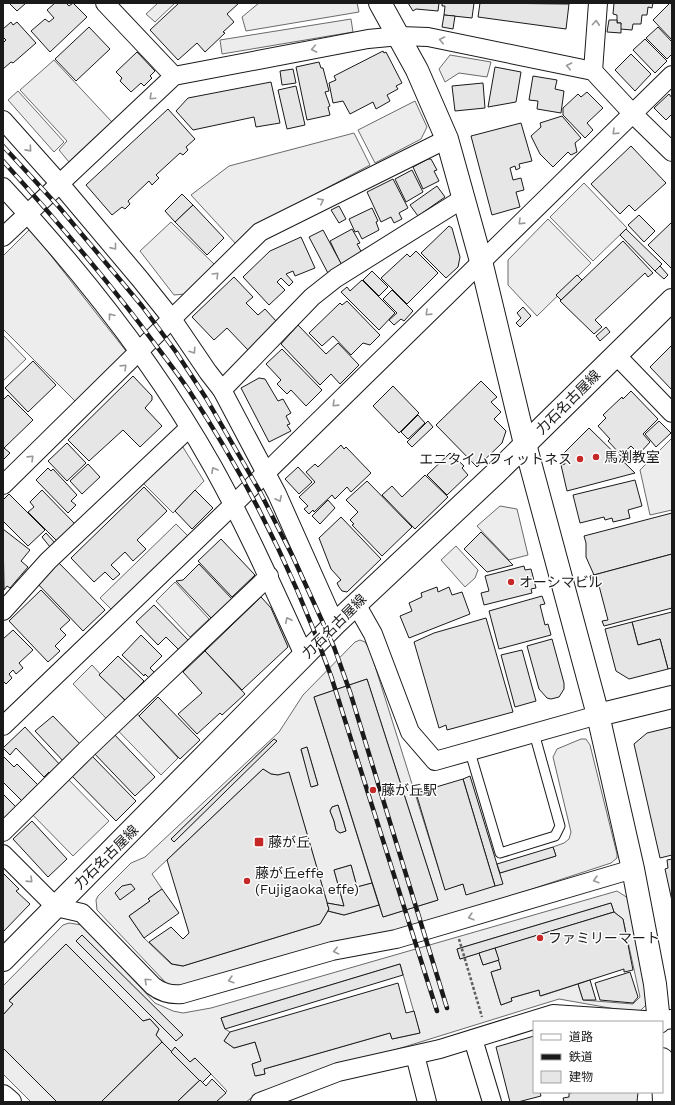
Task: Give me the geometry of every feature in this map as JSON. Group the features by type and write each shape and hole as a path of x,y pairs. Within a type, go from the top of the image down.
{"street":[{"path":"105,3 174,76"},
{"path":"260,1102 338,1072 415,1055 553,1014 664,1021 655,984 633,869 598,715 525,444 482,261 447,139 417,70 400,36 380,3"},
{"path":"593,71 598,3"},
{"path":"3,237 174,76 368,39 400,36 428,37 593,71 633,114 672,152"},
{"path":"3,726 233,504 672,75"},
{"path":"3,120 104,235 172,319 222,390 298,539 335,624"},
{"path":"3,485 260,232 447,139"},
{"path":"3,186 28,213 139,352 189,428 233,504 269,576 304,655"},
{"path":"222,390 318,292 336,278 464,198"},
{"name":"力石名古屋線","path":"3,960 335,624 525,444 672,300"},
{"path":"616,355 672,413"},
{"path":"3,611 48,561 189,428"},
{"path":"3,832 269,576"},
{"path":"356,604 373,634 410,732 435,761 598,715 672,697"},
{"path":"3,854 56,907 82,913 153,986 161,992 173,995 182,994 332,952 396,939 633,869"},
{"path":"481,1036 492,1102"},
{"path":"415,1055 427,1102"},
{"path":"663,1080 664,1102"},
{"path":"3,1096 10,1102"}],"lane":[{"path":"470,752 500,853 555,836 560,826 534,733"}],"path":[{"path":"454,922 481,1036"}],"shaded area":[{"path":"158,3 175,3 155,22 146,14"},
{"path":"259,3 357,3 359,12 246,31 242,17"},
{"path":"351,19 353,32 222,54 220,40"},
{"path":"450,55 491,62 487,77 459,73 445,82 439,69"},
{"path":"54,60 112,122 69,162 59,150 67,141 20,90"},
{"path":"18,91 64,142 54,152 8,100"},
{"path":"415,101 427,127 421,139 375,163 358,130"},
{"path":"354,133 370,165 259,224 236,244 191,195 229,166"},
{"path":"584,183 627,228 593,261 550,217"},
{"path":"548,219 591,263 537,316 508,285 508,260"},
{"path":"171,222 215,265 185,294 174,295 140,251"},
{"path":"30,229 126,351 75,401 3,329 3,256"},
{"path":"3,335 26,359 3,381"},
{"path":"672,438 672,510 650,515 640,470"},
{"path":"181,444 204,481 173,513 142,482"},
{"path":"500,506 517,509 528,555 509,560 477,526"},
{"path":"176,524 188,536 112,610 100,598"},
{"path":"456,546 478,570 475,578 465,587 441,560"},
{"path":"175,582 209,619 190,637 156,601"},
{"path":"360,640 365,642 370,650 445,889 463,884 466,894 500,873 556,856 553,847 564,843 569,839 571,832 553,757 557,749 581,739 586,739 590,745 617,858 611,863 453,915 183,988 167,984 97,910 96,900 98,896 131,863 145,857 279,732 303,695 355,642","holes":["367,679 438,900 383,917 379,905 344,915 328,911 320,924 183,966 171,964 144,938 129,916 150,901 149,898 162,889 152,874 263,769 271,774 278,775 289,773 327,903 344,906 334,870 351,865 357,887 372,883 314,697","274,739 276,741 174,842 171,839","307,747 318,785 312,787 301,750","338,805 346,831 340,833 336,830 330,811 332,807"]},
{"path":"92,665 178,758 161,775 73,684"},
{"path":"64,775 109,821 73,856 28,810"},
{"path":"617,891 628,898 648,1003 638,1013 559,999 259,1092 246,1102 216,1102 227,1091 211,1074 195,1058 190,1062 175,1048 171,1052 156,1035 159,1029 150,1019 143,1021 66,944 9,1000 13,1004 3,1015 3,986 63,925 69,923 82,925 155,1003 173,1011 183,1013 211,1008","holes":["611,903 614,912 623,919 640,997 633,1004 583,1000 578,984 541,996 539,990 511,998 512,1001 501,1005 491,972 501,969 499,960 483,965 479,953 460,959 457,949","400,964 420,1033 392,1039 390,1033 264,1069 265,1074 256,1076 252,1064 261,1061 255,1042 234,1048 224,1041 230,1032 225,1029 221,1018"]},
{"path":"3,1048 57,1102 31,1102 3,1074"}],"building":[{"path":"9,3 26,3 17,11"},
{"path":"55,3 66,3 69,6 73,3 87,17 50,52 31,31 45,19 49,22 54,18 47,10"},
{"path":"179,3 239,3 227,14 234,22 205,52 197,43 178,60 150,30"},
{"path":"408,3 439,3 438,11 416,9 413,11"},
{"path":"442,3 474,3 472,18 444,15 445,6 442,6"},
{"path":"480,3 569,4 566,29 478,17"},
{"path":"614,3 653,3 652,8 648,7 647,15 642,15 641,24 633,24 632,30 620,29 621,23 617,23 617,15 613,14"},
{"path":"670,3 672,5 672,40 653,20"},
{"path":"444,15 455,16 453,29 442,27"},
{"path":"609,20 617,20 617,23 621,23 621,33 607,32"},
{"path":"11,22 13,25 17,22 36,43 13,63 11,62 3,69 3,43 6,40 3,37 3,29"},
{"path":"89,27 110,49 76,81 55,59"},
{"path":"658,27 672,42 672,54 667,59 646,38"},
{"path":"645,39 667,61 655,73 633,50"},
{"path":"383,51 384,53 386,52 402,83 396,86 398,89 387,95 390,101 376,109 373,102 350,114 343,101 333,103 329,83 336,80 334,76"},
{"path":"137,52 155,71 150,76 152,78 144,86 141,83 131,92 120,81 122,78 116,72"},
{"path":"631,54 651,74 635,91 615,70"},
{"path":"319,62 321,68 323,68 329,91 325,92 330,106 328,107 330,115 307,120 296,67"},
{"path":"495,67 521,72 516,102 488,107"},
{"path":"293,69 296,83 282,85 280,71"},
{"path":"533,76 557,80 555,89 564,91 561,113 537,109 538,101 529,100"},
{"path":"271,82 280,123 256,127 254,117 193,130 176,111 188,98"},
{"path":"483,83 485,108 455,111 452,86"},
{"path":"296,86 305,125 287,129 278,90"},
{"path":"587,92 603,108 587,123 593,130 585,138 563,115 563,108 578,94 581,97"},
{"path":"669,94 672,98 672,114 666,120 654,108"},
{"path":"168,109 195,139 186,147 188,150 183,155 180,153 156,175 159,178 152,185 149,181 128,201 130,204 125,209 122,207 112,215 86,185"},
{"path":"562,116 581,138 575,143 577,152 571,155 568,152 553,167 540,154 531,136 541,127 540,123"},
{"path":"521,123 532,161 519,164 520,168 516,170 515,166 510,168 513,180 521,178 524,190 516,192 520,207 492,215 471,136"},
{"path":"631,146 666,183 635,211 629,205 620,214 591,184"},
{"path":"428,159 431,159 437,170 434,171 439,181 423,189 413,167"},
{"path":"412,170 423,192 406,202 395,179"},
{"path":"393,179 408,208 399,213 402,219 394,223 391,217 381,222 367,192"},
{"path":"437,186 445,197 418,216 410,205"},
{"path":"182,194 193,205 175,222 165,211"},
{"path":"193,205 224,238 207,255 175,222"},
{"path":"339,206 346,219 339,223 331,210"},
{"path":"372,208 378,221 376,222 379,230 362,239 358,231 355,232 349,219"},
{"path":"639,215 655,231 644,242 628,225"},
{"path":"672,222 672,269 648,245"},
{"path":"449,226 452,228 460,257 458,267 446,278 421,253"},
{"path":"352,229 360,243 357,244 362,253 341,264 330,241"},
{"path":"626,229 662,264 655,271 620,235"},
{"path":"323,230 344,269 330,277 309,237"},
{"path":"301,237 315,268 295,276 293,271 286,274 293,282 289,286 281,278 277,282 285,290 269,305 243,277 270,251"},
{"path":"623,241 653,273 648,277 645,273 595,320 602,327 594,334 560,301"},
{"path":"416,251 438,273 407,304 381,278 407,254 410,257"},
{"path":"660,266 668,275 664,279 655,271"},
{"path":"372,271 388,287 379,296 363,280"},
{"path":"577,275 582,280 561,300 556,295"},
{"path":"234,277 253,297 246,303 258,315 265,309 277,322 248,350 227,328 214,340 192,317"},
{"path":"362,280 395,313 379,330 341,292 347,287 350,291"},
{"path":"392,290 413,311 404,321 401,319 394,325 389,320 397,313 383,299"},
{"path":"347,301 380,335 370,345 363,343 351,355 333,336 322,346 309,333 340,303 342,305"},
{"path":"523,307 531,316 520,327 516,323 521,318 517,313"},
{"path":"298,325 326,354 338,343 359,365 340,384 331,374 320,385 281,344"},
{"path":"606,327 610,332 600,341 596,336"},
{"path":"672,345 672,390 650,367"},
{"path":"282,349 322,390 306,406 291,390 287,394 277,384 281,380 266,364"},
{"path":"33,361 56,385 28,412 5,388"},
{"path":"133,376 152,396 152,400 145,408 162,426 140,447 123,430 89,461 68,440"},
{"path":"259,378 265,379 278,401 283,399 291,413 286,416 290,424 287,425 291,431 269,442 241,388"},
{"path":"481,381 497,397 491,402 501,412 494,419 506,431 502,443 477,467 436,425"},
{"path":"393,386 419,413 399,433 373,406"},
{"path":"631,391 658,419 643,434 650,442 639,454 631,446 621,455 608,441 610,439 598,426 606,418 603,415 622,397 623,399"},
{"path":"8,395 33,420 4,448 10,453 3,460 3,400"},
{"path":"418,415 425,423 408,439 401,432"},
{"path":"428,421 433,427 412,447 407,442"},
{"path":"659,421 671,433 656,447 645,434"},
{"path":"589,428 635,473 567,491 561,465 565,464 562,455"},
{"path":"67,443 86,463 67,481 48,461"},
{"path":"341,445 344,449 346,447 371,473 351,492 347,487 335,499 332,495 314,512 313,510 309,514 304,509 308,506 299,497 315,482 306,472 315,464 318,467"},
{"path":"450,453 464,466 462,468 468,475 447,495 427,475"},
{"path":"88,464 100,477 82,494 70,481"},
{"path":"298,467 312,482 299,494 285,479"},
{"path":"48,468 51,471 53,469 77,495 71,501 76,505 68,513 36,480"},
{"path":"425,475 448,497 415,529 382,495 392,486 402,497"},
{"path":"635,480 642,506 628,510 630,518 613,522 612,518 605,520 604,517 580,523 573,495"},
{"path":"367,481 412,527 382,556 352,525 354,524 350,520 358,512 346,500"},
{"path":"144,487 167,511 137,540 146,549 133,561 125,552 111,565 120,574 113,580 105,572 94,582 71,558"},
{"path":"42,490 75,524 58,542 28,512 34,507 30,502"},
{"path":"195,490 213,508 192,529 175,511"},
{"path":"9,494 45,530 28,546 3,521 3,500"},
{"path":"328,500 335,508 320,524 312,516"},
{"path":"672,513 672,554 594,575 586,557 586,543 584,536"},
{"path":"341,517 381,559 347,592 342,591 339,587 337,583 341,580 331,569 319,538"},
{"path":"3,529 30,550 21,561 28,567 10,588 7,586 4,590"},
{"path":"481,532 513,565 487,572 464,549"},
{"path":"46,533 55,543 50,547 42,537"},
{"path":"221,539 255,575 232,597 198,561"},
{"path":"672,554 672,608 604,626 602,621 608,620 598,582 592,584 590,576"},
{"path":"58,562 105,610 83,631 36,582"},
{"path":"199,564 232,599 211,618 176,581 183,580"},
{"name":"オーシマビル","path":"524,566 525,570 531,569 536,588 531,589 532,593 484,605 481,593 489,591 485,576"},
{"path":"437,587 438,592 449,587 452,595 462,592 470,614 409,638 400,616 412,611 409,603 422,597 421,593"},
{"path":"41,590 70,620 60,629 66,635 55,646 60,651 48,662 9,621"},
{"path":"542,596 545,604 540,605 545,625 548,624 551,635 499,649 489,611"},
{"path":"261,597 271,608 288,647 242,690 205,651"},
{"path":"154,605 190,642 180,651 166,637 158,645 136,622"},
{"path":"672,612 672,668 668,669 660,639 638,645 632,622"},
{"path":"486,618 513,712 447,730 446,725 439,728 414,642 434,633"},
{"path":"632,622 638,645 660,639 668,669 629,679 616,671 605,629"},
{"path":"13,630 33,650 19,663 23,668 16,674 13,670 9,674 12,678 6,684 3,681 3,639"},
{"path":"141,635 162,656 150,668 155,673 150,679 145,674 144,676 122,655"},
{"path":"552,639 564,683 564,689 559,697 551,699 547,698 539,689 527,646"},
{"path":"522,650 536,701 515,707 501,655"},
{"path":"205,651 245,694 222,715 220,713 197,734 178,714 202,693 183,672"},
{"path":"118,656 144,681 125,700 99,675"},
{"name":"藤が丘駅","path":"367,679 438,900 383,917 314,697"},
{"path":"158,697 200,740 180,759 139,716"},
{"path":"53,716 82,746 65,763 35,731"},
{"path":"25,727 62,767 52,776 49,772 44,777 16,748 10,755 3,748"},
{"path":"672,727 672,855 660,858 634,744 647,733"},
{"path":"112,732 155,777 135,796 92,751"},
{"path":"274,739 277,741 174,842 171,839"},
{"path":"307,747 318,785 311,787 301,749"},
{"path":"90,754 136,801 116,821 70,774"},
{"path":"3,756 14,767 17,764 39,786 23,802 3,782"},
{"name":"藤が丘effe (Fujigaoka effe)","path":"263,769 271,774 278,775 289,772 329,909 320,924 183,966 172,964 149,942 171,927 183,939 189,933 167,860"},
{"path":"470,776 503,884 495,886 463,779"},
{"path":"463,779 495,886 466,895 463,884 445,890 416,793"},
{"path":"3,794 18,809 3,824"},
{"path":"338,805 346,831 340,833 336,830 330,811 332,807"},
{"path":"32,821 67,859 48,877 13,839"},
{"path":"553,847 556,856 500,873 497,864"},
{"path":"672,859 672,901 665,869 668,868 667,860"},
{"path":"351,865 357,887 372,883 379,905 344,915 328,911 329,909 327,903 344,906 334,870"},
{"path":"3,873 19,889 16,891 30,904 3,932"},
{"path":"131,884 135,889 120,900 115,893 122,886"},
{"path":"162,889 179,913 144,938 129,916 150,901 148,899"},
{"path":"611,903 614,912 460,959 457,949"},
{"path":"614,912 623,919 633,970 624,972 624,969 540,996 539,990 511,998 512,1001 501,1005 491,972 501,969 495,948"},
{"path":"82,935 183,1035 176,1041 76,941"},
{"path":"66,944 143,1021 150,1019 159,1029 156,1035 162,1042 101,1102 57,1102 3,1048 3,1015 13,1004 9,1001"},
{"path":"495,948 499,960 483,965 479,953"},
{"path":"400,964 403,975 225,1029 221,1018"},
{"path":"630,972 638,997 633,1003 600,1000 595,983"},
{"path":"590,980 596,1000 583,1000 578,984"},
{"path":"398,983 406,1013 414,1011 420,1033 392,1039 390,1033 264,1069 265,1074 255,1076 252,1064 261,1061 255,1042 234,1048 224,1041 230,1032"},
{"path":"533,1036 533,1093 540,1093 541,1096 518,1102 510,1102 496,1047"},
{"path":"162,1042 200,1080 177,1102 101,1102"},
{"path":"175,1047 190,1062 195,1058 211,1074 202,1083 171,1052"},
{"path":"212,1079 226,1093 216,1102 177,1102 200,1080 206,1086"},
{"path":"569,1093 638,1093 637,1102 564,1102 563,1098 569,1097"}],"railway":[{"path":"3,146 59,207 142,306 176,352 206,398 259,490 293,557 334,647 350,692 447,1008"},
{"path":"3,161 56,221 140,324 188,389 210,423 250,492 302,601 331,676 437,1011"}],"place":[{"name":"馬渕教室","path":"596,457"},
{"name":"エニタイムフィットネス","path":"580,459"},
{"name":"オーシマビル","path":"511,582"},
{"name":"藤が丘駅","path":"373,790"},
{"name":"藤が丘","path":"259,842"},
{"name":"藤が丘effe (Fujigaoka effe)","path":"247,881"},
{"name":"ファミリーマート","path":"540,938"}]}
